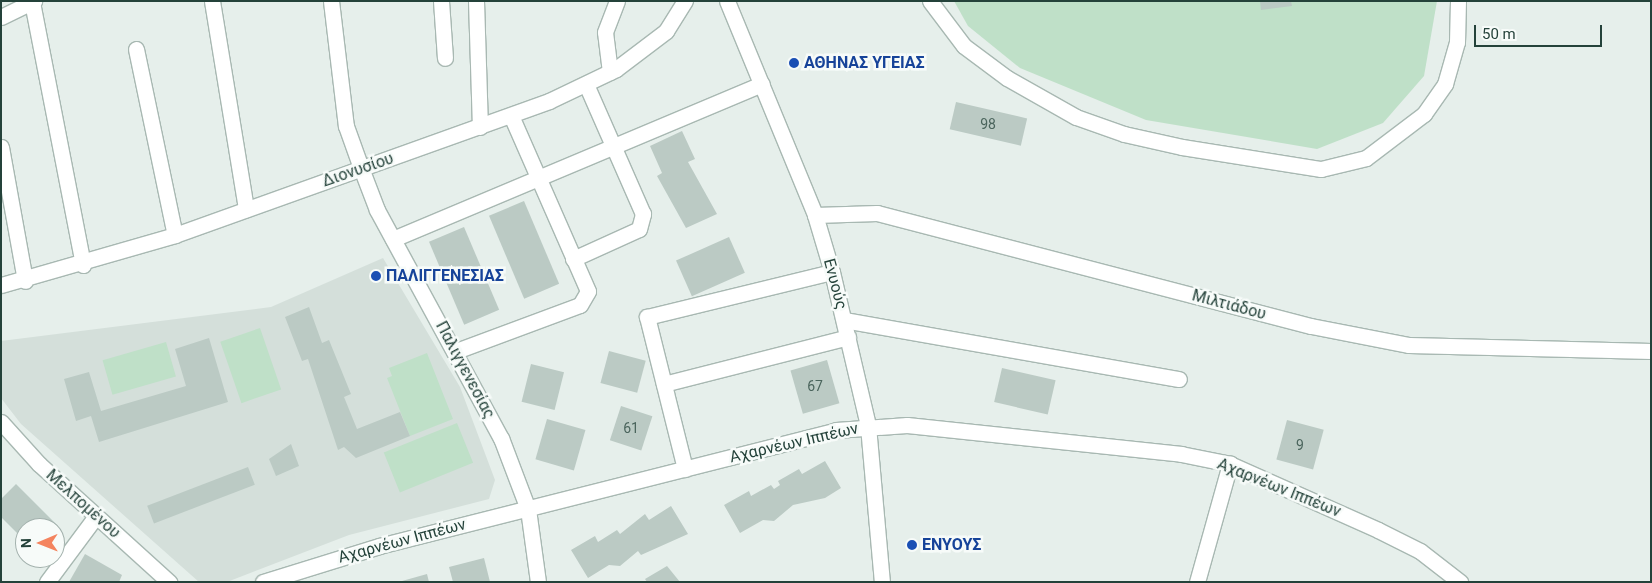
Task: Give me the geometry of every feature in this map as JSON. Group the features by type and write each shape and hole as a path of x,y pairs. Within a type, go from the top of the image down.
{"street":[{"path":"212,1 246,209"},
{"name":"Παλιγγενεσίας","path":"331,1 346,126 361,168 393,239 456,351 501,438 528,509 538,582"},
{"path":"476,1 480,127"},
{"path":"610,72 605,32 617,1"},
{"name":"Διονυσίου","path":"1,285 26,281 83,265 175,235 511,116 610,72 666,31 685,1"},
{"name":"Ενυούς","path":"727,1 816,215 832,272 868,426 882,582"},
{"path":"930,1 964,46 1007,78 1076,117 1172,145 1321,169 1366,158 1424,114 1444,84 1457,42 1458,1"},
{"path":"1,17 33,2 83,265"},
{"path":"445,4 445,58"},
{"path":"136,49 175,235"},
{"path":"572,259 639,229 643,214 586,84"},
{"path":"393,239 762,84"},
{"path":"456,351 580,305 588,291 572,259 511,116"},
{"path":"1,147 26,281"},
{"name":"Μιλτιάδου","path":"816,215 877,213 1311,326 1409,345 1651,351"},
{"path":"685,469 647,318 832,272"},
{"path":"844,320 1179,379"},
{"path":"664,384 848,337"},
{"name":"Μελπομένου","path":"1,422 96,516 169,582"},
{"name":"Αχαρνέων Ιππέων","path":"262,582 379,546 685,469 868,426 955,429 1181,454 1230,464 1378,530 1420,552 1460,582"},
{"path":"1197,582 1230,464"},
{"path":"47,582 96,516"}],"shaded area":[{"path":"383,258 460,387 495,480 489,499 349,535 227,582 199,582 21,424 1,398 1,341 271,307"}],"green space":[{"path":"954,1 1437,1 1424,76 1383,123 1317,149 1146,120 1020,68 968,26"},
{"path":"260,328 281,389 241,403 220,342"},
{"path":"166,342 176,377 112,395 103,360"},
{"path":"427,353 453,419 410,436 387,378 392,376 389,368"},
{"path":"457,423 473,463 400,492 384,453"}],"building":[{"path":"1260,1 1291,1 1292,6 1261,10"},
{"path":"956,102 1027,118 1021,146 950,129"},
{"path":"682,131 695,159 688,162 717,214 686,228 657,176 662,173 650,146"},
{"path":"524,201 559,284 524,299 489,216"},
{"path":"464,227 499,310 464,325 429,242"},
{"path":"729,237 745,273 692,296 676,261"},
{"path":"309,307 322,343 329,340 351,394 344,397 357,429 400,412 410,436 356,458 344,447 338,450 308,359 302,361 285,317"},
{"path":"209,338 228,402 99,442 91,416 76,421 64,379 89,372 101,411 186,386 175,349"},
{"path":"609,351 646,361 637,393 600,383"},
{"path":"827,360 839,403 803,414 790,370"},
{"path":"531,364 564,372 555,410 522,402"},
{"path":"1002,368 1056,380 1048,414 994,402"},
{"path":"621,406 652,416 641,450 610,440"},
{"path":"547,419 585,430 574,470 535,459"},
{"path":"1287,420 1324,430 1313,469 1276,460"},
{"path":"291,444 299,466 276,476 269,459"},
{"path":"825,461 841,488 825,498 793,505 774,521 763,520 740,533 724,505 749,491 751,496 771,485 774,489 780,485 778,481 799,469 802,474"},
{"path":"248,467 255,485 154,523 147,506"},
{"path":"16,484 50,518 15,518 15,531 1,517 1,499"},
{"path":"671,506 688,534 641,555 638,551 620,566 609,565 588,578 571,550 595,536 598,542 617,530 620,534 645,514 649,520"},
{"path":"85,554 122,575 119,582 69,582"},
{"path":"484,558 490,582 453,582 449,567"},
{"path":"667,566 680,582 647,582 645,579"},
{"path":"427,574 429,582 402,582 402,581"}],"place":[{"name":"ΑΘΗΝΑΣ ΥΓΕΙΑΣ","path":"794,63"},
{"name":"ΠΑΛΙΓΓΕΝΕΣΙΑΣ","path":"376,276"},
{"name":"ΕΝΥΟΥΣ","path":"912,545"}]}
